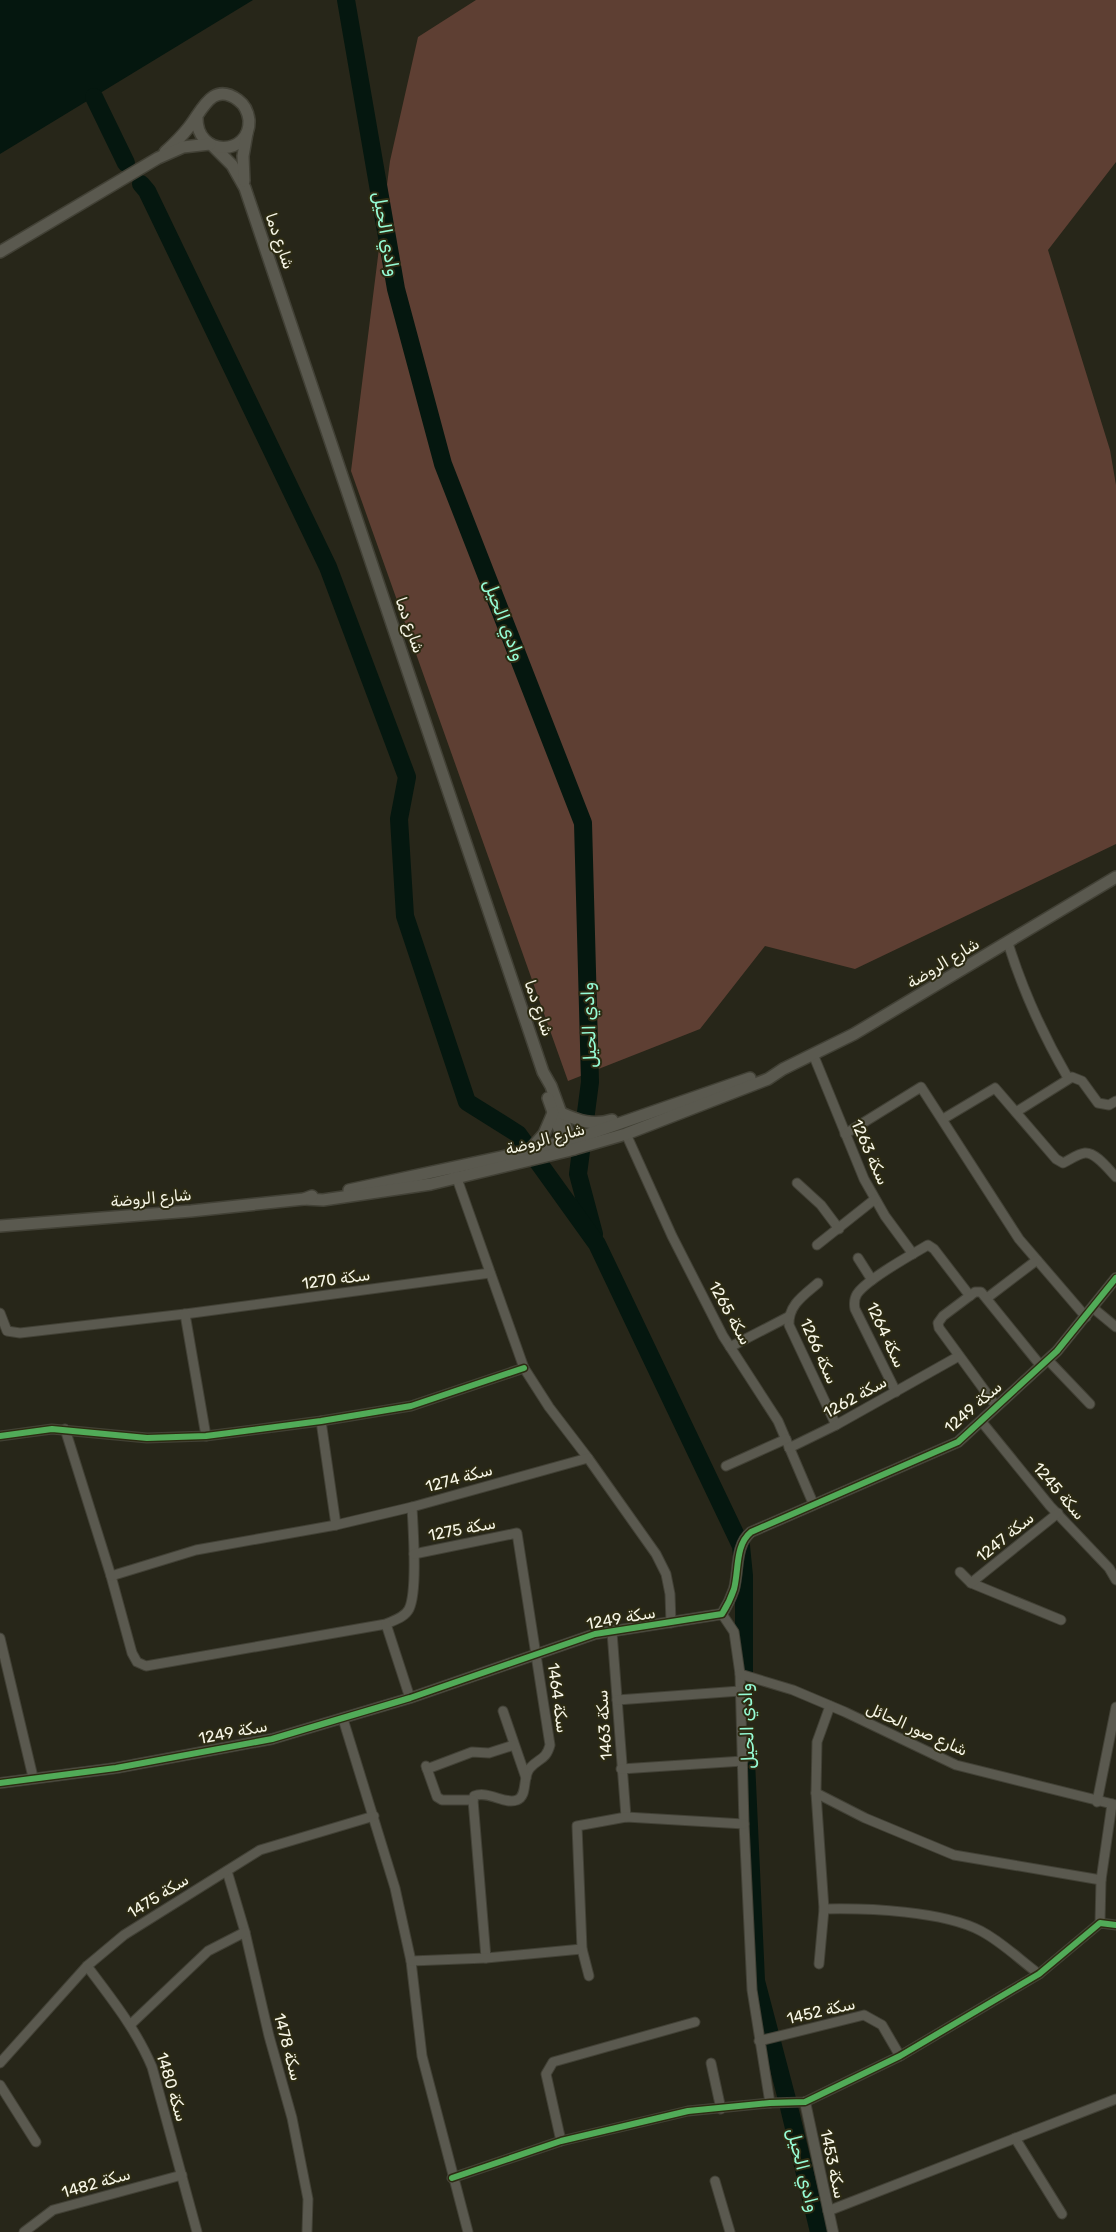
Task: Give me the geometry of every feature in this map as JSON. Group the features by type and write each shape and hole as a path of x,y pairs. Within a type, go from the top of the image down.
{"main road":[{"path":"158,158 179,138 197,116 204,102 219,95 227,95 242,102 246,109 249,125 247,133 236,144 220,148 212,145 199,133 197,116"},
{"name":"شارع دما","path":"245,188 243,156 249,125"},
{"path":"0,252 158,158 183,147 212,145"},
{"name":"شارع دما","path":"212,145 232,165 245,188 543,1072 544,1085 569,1145"},
{"name":"شارع الروضة","path":"455,1174 530,1151 626,1134 768,1079 783,1069 854,1034 1116,877"},
{"name":"شارع الروضة","path":"0,1226 192,1211 304,1199 319,1201 379,1193 569,1145 766,1072 783,1069"},
{"path":"530,1151 544,1134 557,1113 580,1121 600,1123 661,1104 688,1100"}],"street":[{"path":"1008,943 1031,1008 1068,1078"},
{"name":"سكة 1263","path":"813,1054 864,1180 885,1216 913,1254"},
{"path":"1016,1112 1068,1078 1076,1077 1080,1079 1094,1098 1103,1105 1109,1105 1116,1101"},
{"path":"845,1134 920,1087 943,1119 1002,1213 1037,1260 1090,1313 1116,1327"},
{"path":"943,1119 995,1088 1059,1162 1063,1163 1087,1153 1095,1157 1116,1177"},
{"name":"سكة 1265","path":"626,1134 672,1236 730,1347 771,1408 786,1438 813,1503"},
{"path":"455,1174 524,1368 549,1407 588,1458 656,1554 666,1574 670,1594 671,1623"},
{"path":"796,1183 821,1205 839,1229"},
{"path":"817,1246 875,1200"},
{"name":"سكة 1264","path":"896,1392 855,1309 854,1301 857,1294 872,1280 928,1245 933,1247 970,1296"},
{"path":"858,1258 872,1280"},
{"path":"987,1298 1037,1260"},
{"name":"سكة 1270","path":"0,1313 3,1326 7,1332 12,1333 185,1314 490,1273"},
{"name":"سكة 1249","path":"0,1783 33,1777 116,1768 262,1741 410,1698 595,1634 722,1614 729,1603 734,1587 744,1537 813,1503 909,1465 958,1442 1044,1363 1090,1313 1116,1278"},
{"name":"سكة 1266","path":"730,1347 788,1317 795,1303 818,1283"},
{"path":"996,1406 939,1328 938,1322 942,1316 979,1291 1044,1363 1090,1404"},
{"path":"185,1314 206,1436"},
{"name":"سكة 1266","path":"788,1317 792,1333 836,1425"},
{"name":"سكة 1262","path":"790,1448 836,1425 960,1356"},
{"path":"0,1436 32,1430 65,1429 147,1438 206,1436 322,1421 411,1406 524,1368"},
{"path":"322,1421 336,1525"},
{"name":"سكة 1245","path":"981,1421 1058,1513 1109,1568 1116,1580"},
{"path":"65,1429 111,1576 132,1653 137,1662 146,1666 386,1624 400,1618 409,1610 412,1598 414,1554 412,1506"},
{"path":"726,1466 786,1438"},
{"name":"سكة 1274","path":"111,1576 196,1550 336,1525 588,1458"},
{"name":"سكة 1247","path":"971,1583 1058,1513"},
{"name":"سكة 1275","path":"414,1554 517,1533"},
{"name":"سكة 1464","path":"472,1800 474,1796 483,1794 513,1801 518,1800 523,1795 529,1769 547,1755 550,1745 517,1533"},
{"name":"سكة 1247","path":"960,1572 971,1583 1061,1620"},
{"path":"722,1614 734,1632 740,1674 744,1824 752,1990 770,2103"},
{"path":"386,1624 410,1698"},
{"name":"سكة 1463","path":"612,1632 626,1817"},
{"path":"0,1638 33,1777"},
{"name":"شارع صور الحائل","path":"740,1674 793,1690 956,1765 1114,1805"},
{"path":"617,1700 740,1691"},
{"path":"819,1964 824,1909 816,1793 817,1742 830,1706"},
{"path":"1097,1802 1116,1707"},
{"path":"503,1711 526,1778"},
{"path":"343,1719 395,1888 410,1961 422,2056 452,2178 468,2232"},
{"path":"486,1958 472,1800 442,1800 438,1797 426,1767 472,1752 489,1753 514,1745"},
{"path":"621,1769 743,1761"},
{"path":"816,1793 865,1818 954,1854 1101,1880"},
{"path":"1100,1923 1101,1880 1114,1805"},
{"name":"سكة 1475","path":"0,2062 87,1966 124,1935 260,1850 374,1816"},
{"path":"590,1976 582,1949 577,1826 626,1817 744,1824"},
{"name":"سكة 1478","path":"227,1870 245,1932 269,2036 292,2118 308,2199 307,2232"},
{"path":"824,1909 861,1908 952,1919 982,1932 1039,1974"},
{"path":"452,2178 561,2141 688,2111 770,2103 805,2102 900,2056 1039,1974 1100,1923 1116,1925"},
{"path":"130,2025 208,1951 245,1932"},
{"path":"410,1961 486,1958 582,1949"},
{"name":"سكة 1480","path":"87,1966 130,2025 152,2067 197,2232"},
{"name":"سكة 1452","path":"759,2041 864,2015 882,2024 900,2056"},
{"path":"561,2141 546,2074 553,2062 695,2022"},
{"path":"711,2063 721,2109"},
{"path":"0,2085 36,2142"},
{"path":"828,2212 1014,2138 1116,2100"},
{"name":"سكة 1453","path":"805,2102 833,2232"},
{"path":"1014,2138 1062,2214"},
{"name":"سكة 1482","path":"24,2232 54,2210 182,2175"},
{"path":"715,2181 730,2232"}],"shaded area":[{"path":"0,0 253,0 0,154"},
{"path":"476,0 1116,0 1116,162 1048,250 1110,450 1116,485 1116,844 855,969 765,946 700,1029 568,1081 351,471 390,161 418,37"}],"waterway":[{"name":"وادي الحيل","path":"346,0 396,289 443,464 583,823 590,1082 578,1174 594,1234"},
{"name":"وادي الحيل","path":"94,97 126,163"},
{"name":"وادي الحيل","path":"141,184 147,191 328,567 407,777 399,819 405,916 467,1102 518,1134 597,1244 741,1546 744,1576 744,1695"},
{"name":"وادي الحيل","path":"746,1761 756,1981 819,2232"}],"cycle path":[{"path":"0,1783 116,1768 272,1739 410,1698 595,1634 722,1614 734,1589 742,1544 751,1532 958,1442 1057,1351 1116,1278"},
{"path":"0,1436 52,1429 147,1438 206,1436 321,1421 411,1406 524,1368"},
{"path":"452,2178 561,2141 688,2111 770,2103 805,2102 900,2056 1039,1974 1100,1923 1116,1925"}]}
